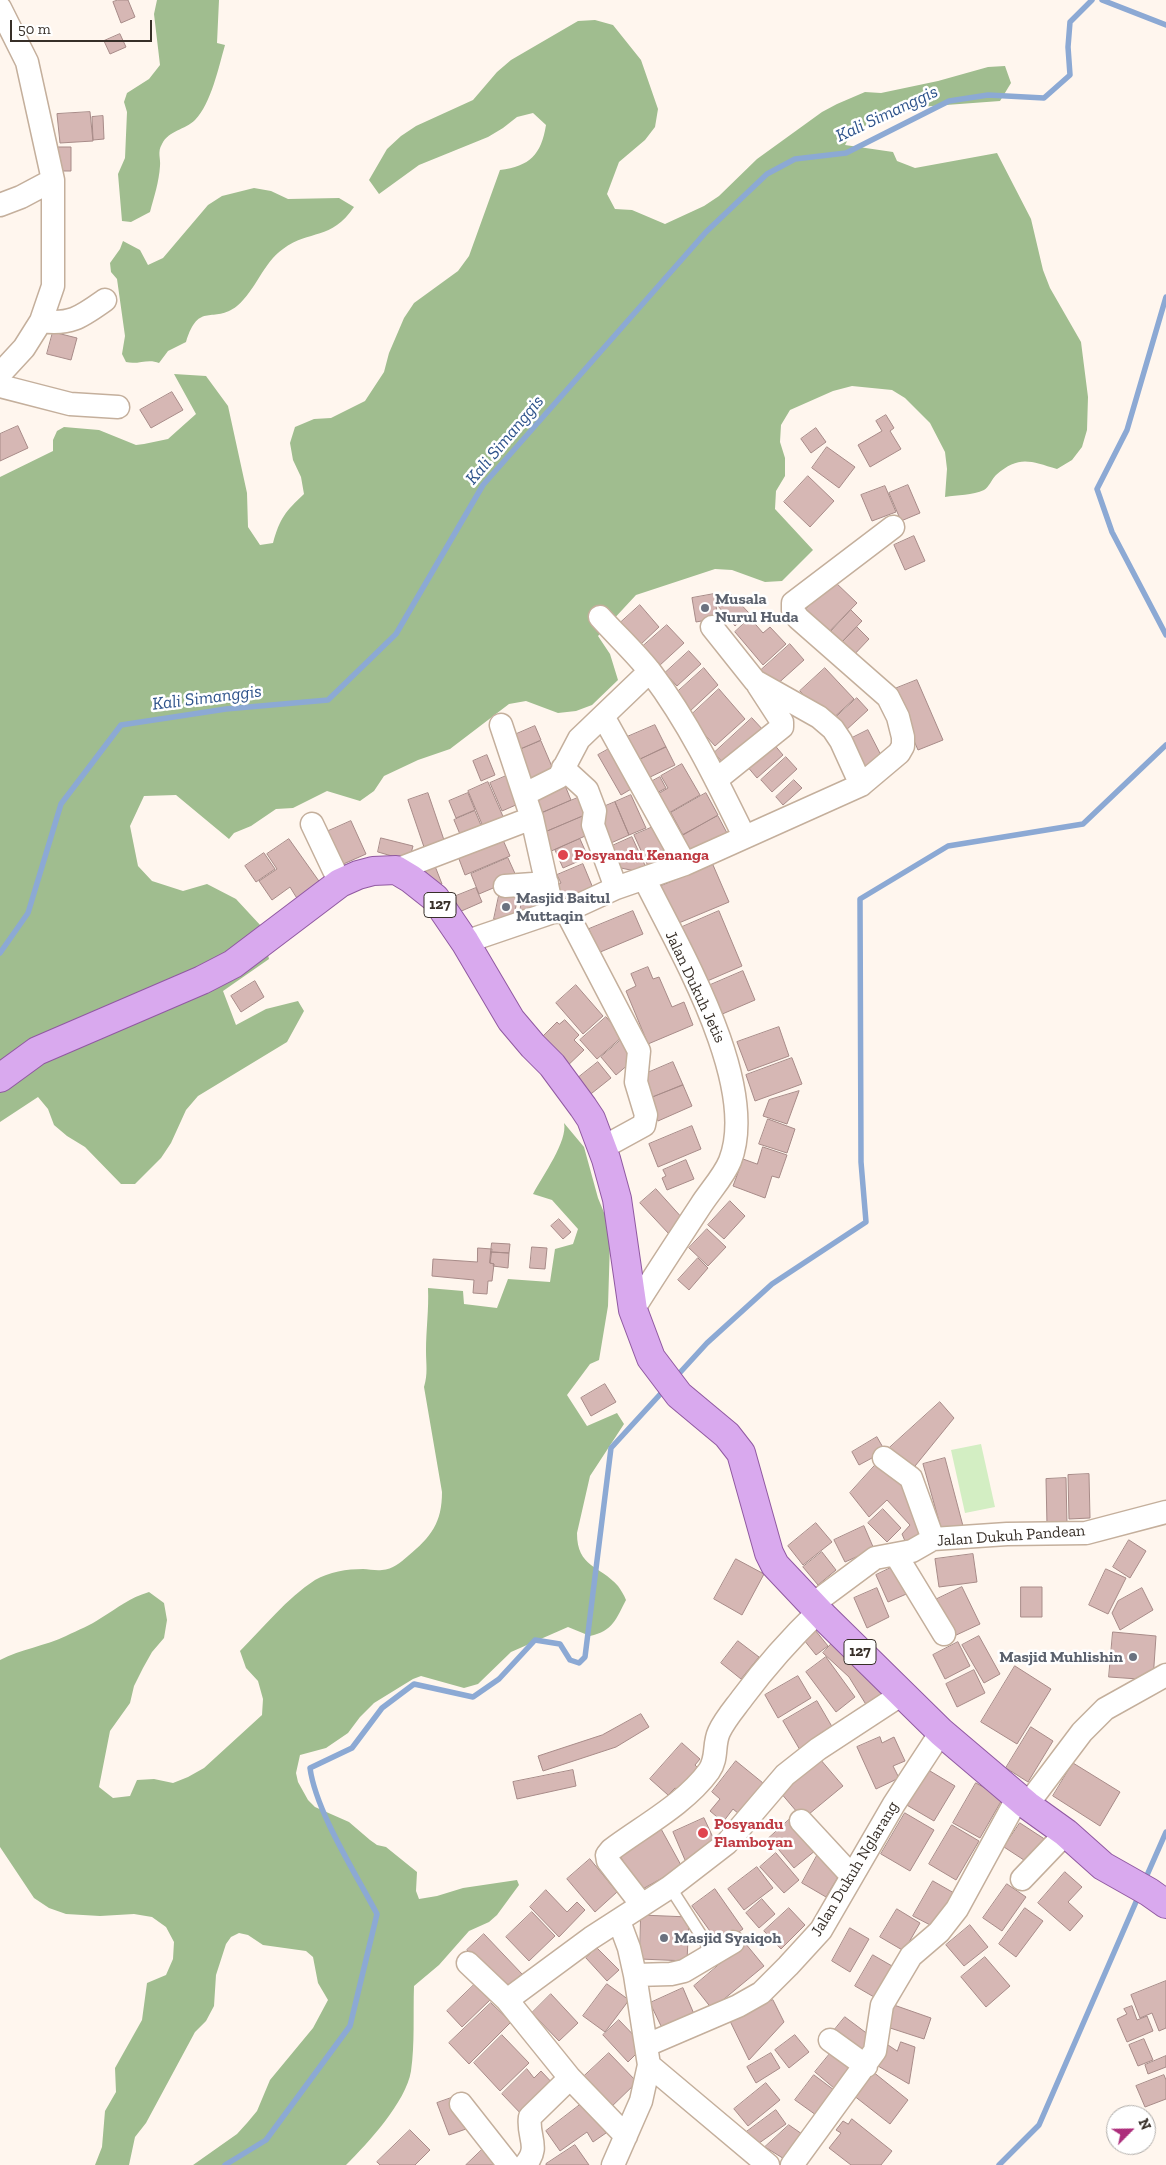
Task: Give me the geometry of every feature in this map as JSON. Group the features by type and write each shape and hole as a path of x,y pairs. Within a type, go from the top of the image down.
{"main road":[{"path":"0,1078 36,1051 202,980 233,964 340,883 373,871 396,870"},
{"name":"127","path":"396,870 435,898 465,942 511,1020 574,1094 591,1119 617,1199 633,1310 651,1358 679,1395 727,1435 741,1453 769,1553 775,1565 941,1732 1022,1801 1066,1833 1103,1866 1158,1898"}],"street":[{"path":"0,8 27,62 52,180 53,286 41,321 24,348 0,374"},
{"path":"0,205 21,197 52,180"},
{"path":"41,321 59,323 72,320 106,300"},
{"path":"0,386 70,404 118,407"},
{"path":"465,942 559,912 616,888 685,864 861,785 900,754 904,746 898,717 888,697 798,618 793,611 794,603 892,527"},
{"path":"600,618 650,671 665,691 716,780 744,836"},
{"path":"712,628 755,680 782,722 782,727 716,780"},
{"path":"525,794 559,777 578,739 650,671"},
{"path":"755,680 819,717 833,729 841,741 861,785"},
{"path":"603,716 685,864"},
{"path":"501,725 532,818 547,883 559,912 639,1051 636,1082 646,1115 644,1125 602,1148"},
{"path":"564,768 587,790 595,811 593,825 616,888"},
{"path":"396,870 532,818"},
{"path":"312,824 340,883"},
{"name":"Jalan Dukuh Jetis","path":"633,1310 730,1161 737,1123 733,1091 723,1047 706,1006 644,878"},
{"path":"505,886 547,883"},
{"path":"884,1458 910,1478 933,1540"},
{"name":"Jalan Dukuh Pandean","path":"642,1905 608,1861 607,1855 638,1830 678,1803 700,1782 715,1760 719,1732 732,1710 774,1656 816,1608 875,1558 912,1551 933,1540 1007,1534 1086,1533 1166,1512"},
{"path":"896,1555 944,1634"},
{"path":"792,2165 821,2123 866,2066 875,2051 882,2006 911,1956 939,1932 957,1909 1022,1801 1082,1732 1105,1710 1166,1674"},
{"path":"507,2000 591,1938 670,1887 727,1843 785,1775 818,1749 902,1694"},
{"name":"Jalan Dukuh Nglarang","path":"648,2055 760,1993 821,1930 851,1875 894,1804 941,1732"},
{"path":"801,1821 851,1875"},
{"path":"1022,1879 1066,1833"},
{"path":"613,2165 641,2101 648,2055 635,1975 629,1948 619,1921"},
{"path":"635,1975 671,1974 684,1971 733,1942"},
{"path":"468,1964 507,2000 570,2078 626,2136"},
{"path":"830,2040 866,2066"},
{"path":"648,2055 768,2165"},
{"path":"525,2165 531,2158 533,2150 529,2124 530,2117 570,2078"},
{"path":"461,2104 509,2165"}],"lane":[{"path":"670,1887 713,1954"}],"green space":[{"path":"157,0 219,0 217,43 225,45 214,84 201,113 191,123 165,139 161,147 159,153 159,178 150,212 131,222 122,221 118,174 125,158 127,112 124,102 127,93 149,79 160,65 154,14"},
{"path":"595,20 613,25 641,60 658,109 655,127 645,140 619,162 607,194 615,209 632,210 665,224 704,206 719,196 757,159 822,112 837,104 865,92 881,93 938,81 988,67 1005,66 1011,83 1000,101 919,107 892,113 852,132 845,145 893,152 897,161 915,168 997,153 1031,219 1043,270 1050,288 1081,342 1088,397 1087,430 1082,447 1072,460 1057,469 1032,462 1018,462 1011,464 996,475 987,487 980,492 945,497 947,469 945,452 930,423 905,398 892,390 852,386 833,391 790,410 781,425 780,442 785,458 785,476 776,491 775,509 813,550 782,581 765,582 732,570 715,569 636,595 598,636 610,654 618,680 592,705 576,711 558,713 526,701 509,704 450,749 418,760 384,776 374,791 360,801 327,791 293,808 276,809 251,826 234,833 229,839 176,795 144,796 130,826 138,866 152,881 183,891 207,884 236,899 261,926 269,959 223,991 236,1025 266,1009 298,1001 304,1011 287,1042 198,1096 186,1110 171,1143 161,1158 135,1184 121,1184 85,1147 54,1125 48,1109 38,1097 0,1122 0,477 53,451 53,440 57,431 64,427 99,430 136,445 168,439 196,414 174,374 206,376 228,406 247,493 248,527 260,545 273,543 284,516 304,494 301,477 293,460 290,443 295,427 314,419 331,418 365,401 384,372 389,353 404,318 414,303 458,271 469,256 500,170 519,166 532,157 541,144 546,125 533,113 517,117 488,137 419,165 379,194 369,180 387,149 416,126 473,100 497,72 511,60 578,21"},
{"path":"254,188 271,191 288,199 339,198 354,207 345,218 329,230 302,239 283,249 270,262 244,300 228,311 221,314 207,315 196,321 186,342 168,351 159,363 151,361 126,362 122,354 125,336 117,279 111,272 110,263 123,241 140,250 148,265 163,258 208,205 222,196"},
{"path":"564,1123 584,1147 598,1198 605,1215 610,1242 608,1306 599,1360 590,1364 567,1395 587,1426 617,1413 624,1424 590,1476 577,1533 578,1544 585,1560 611,1579 626,1600 613,1623 604,1631 590,1636 568,1627 511,1652 478,1684 464,1688 421,1676 413,1679 374,1703 348,1733 326,1748 300,1755 296,1773 298,1782 308,1800 315,1807 349,1822 370,1840 377,1845 386,1847 417,1872 416,1891 419,1899 463,1888 517,1880 519,1885 497,1915 489,1922 469,1931 439,1965 414,1986 413,2050 408,2083 402,2096 385,2121 346,2165 193,2165 237,2134 257,2111 270,2080 313,2028 328,2000 318,1983 313,1957 306,1951 263,1945 248,1935 239,1933 231,1937 226,1944 216,1975 214,2006 206,2021 195,2032 146,2123 135,2137 129,2165 95,2165 102,2147 105,2111 116,2092 115,2068 142,2020 147,1983 166,1975 173,1959 174,1942 166,1927 152,1917 134,1914 100,1916 66,1914 49,1908 34,1898 0,1847 0,1660 66,1636 93,1623 142,1594 149,1592 164,1603 167,1620 164,1638 152,1652 134,1686 130,1703 110,1731 99,1787 113,1798 130,1796 137,1780 154,1779 173,1783 188,1777 204,1768 262,1715 263,1699 258,1681 246,1668 240,1651 285,1604 315,1580 344,1570 380,1570 393,1567 416,1549 434,1528 440,1512 442,1492 424,1387 428,1288 463,1291 464,1304 497,1308 508,1279 550,1282 555,1249 573,1244 578,1229 552,1200 533,1194 559,1148"},
{"path":"981,1444 995,1507 965,1513 951,1450"}],"building":[{"path":"128,0 135,17 121,23 113,2"},
{"path":"120,34 126,47 110,54 104,41"},
{"path":"90,112 93,141 60,143 57,114"},
{"path":"103,116 104,139 93,140 92,117"},
{"path":"55,147 71,147 71,171 55,171"},
{"path":"53,332 77,338 71,360 47,354"},
{"path":"172,392 183,410 151,428 140,410"},
{"path":"886,415 894,428 890,431 901,449 870,467 858,445 882,431 876,421"},
{"path":"18,426 28,448 0,461 0,434"},
{"path":"816,428 826,442 811,453 801,439"},
{"path":"827,447 855,467 839,488 812,468"},
{"path":"808,476 834,501 810,527 784,502"},
{"path":"908,485 920,513 901,521 889,493"},
{"path":"885,486 896,512 872,521 861,495"},
{"path":"914,536 925,561 905,570 894,545"},
{"path":"834,581 857,603 824,637 801,615"},
{"name":"Musala Nurul Huda","path":"714,594 718,618 696,622 692,598"},
{"path":"731,594 749,613 735,626 718,606"},
{"path":"640,605 659,627 639,646 619,624"},
{"path":"851,610 862,621 837,647 826,637"},
{"path":"750,618 763,633 770,627 786,644 763,665 735,632"},
{"path":"667,625 684,643 659,666 642,647"},
{"path":"857,627 869,639 850,659 838,647"},
{"path":"790,644 804,660 774,687 760,671"},
{"path":"689,651 701,664 677,686 665,673"},
{"path":"704,668 718,685 689,712 674,695"},
{"path":"825,668 854,699 829,722 800,691"},
{"path":"917,680 943,740 918,750 892,690"},
{"path":"719,689 745,719 715,746 689,717"},
{"path":"857,698 868,710 844,732 833,720"},
{"path":"752,718 765,732 727,767 714,753"},
{"path":"655,725 666,747 638,760 627,737"},
{"path":"535,726 541,740 518,750 512,736"},
{"path":"868,730 884,761 862,773 846,741"},
{"path":"541,741 556,776 533,787 517,751"},
{"path":"772,742 783,755 757,778 746,765"},
{"path":"616,745 638,785 621,795 598,755"},
{"path":"666,747 675,765 644,780 635,762"},
{"path":"487,755 495,775 481,781 473,761"},
{"path":"786,757 797,769 772,792 761,780"},
{"path":"682,764 700,795 667,814 656,795 668,788 661,776"},
{"path":"513,773 525,801 502,811 490,783"},
{"path":"660,777 666,788 653,795 647,784"},
{"path":"794,780 802,788 783,805 776,797"},
{"path":"488,782 505,821 484,829 468,791"},
{"path":"564,783 571,800 539,814 531,798"},
{"path":"428,793 445,843 425,850 408,800"},
{"path":"468,793 475,810 456,818 449,801"},
{"path":"706,793 718,815 683,835 671,813"},
{"path":"587,794 594,811 545,832 537,815"},
{"path":"631,795 646,828 629,835 615,802"},
{"path":"615,802 629,835 611,843 596,810"},
{"path":"475,811 483,830 462,839 454,820"},
{"path":"584,816 592,833 549,852 541,834"},
{"path":"718,816 727,833 691,853 681,836"},
{"path":"351,821 366,854 339,866 324,833"},
{"path":"660,824 674,855 648,866 634,835"},
{"path":"500,833 510,856 465,875 456,851"},
{"path":"632,837 649,874 621,868 612,846"},
{"path":"381,838 413,846 409,861 378,852"},
{"path":"289,839 321,884 298,900 290,887 272,900 259,881 277,869 267,854"},
{"path":"580,839 588,857 563,868 555,850"},
{"path":"264,853 275,869 256,882 245,866"},
{"path":"508,858 517,878 479,894 471,874"},
{"path":"433,861 442,884 432,888 423,865"},
{"path":"583,864 595,893 569,903 566,896 560,898 555,886 561,883 557,875"},
{"path":"713,865 729,902 674,925 659,887"},
{"path":"476,888 482,902 457,913 451,898"},
{"path":"524,889 543,893 539,914 518,923"},
{"name":"Masjid Baitul Muttaqin","path":"500,891 518,895 513,922 494,919"},
{"path":"633,911 643,934 598,953 589,929"},
{"path":"719,911 742,966 705,982 673,931"},
{"path":"648,967 653,979 659,977 672,1007 684,1002 693,1025 648,1044 626,991 636,986 631,974"},
{"path":"743,971 755,1000 720,1015 708,986"},
{"path":"255,981 264,997 241,1012 231,996"},
{"path":"576,985 603,1016 583,1034 556,1003"},
{"path":"606,1017 623,1036 597,1059 580,1040"},
{"path":"565,1020 579,1035 574,1040 584,1050 563,1070 537,1042 557,1022 559,1024"},
{"path":"779,1027 789,1056 748,1071 737,1042"},
{"path":"621,1040 636,1058 616,1075 601,1057"},
{"path":"792,1058 802,1084 755,1101 746,1075"},
{"path":"598,1062 611,1078 587,1097 574,1081"},
{"path":"673,1062 683,1085 647,1099 638,1077"},
{"path":"683,1085 692,1106 658,1121 649,1099"},
{"path":"799,1091 787,1124 763,1116 769,1100"},
{"path":"768,1119 795,1129 787,1153 759,1144"},
{"path":"692,1126 701,1149 658,1167 649,1144"},
{"path":"763,1147 787,1155 779,1178 772,1176 765,1198 733,1186 743,1159 757,1164"},
{"path":"686,1160 694,1179 667,1190 662,1178 666,1176 663,1170"},
{"path":"656,1189 684,1220 669,1234 640,1203"},
{"path":"730,1201 745,1216 724,1239 708,1225"},
{"path":"559,1219 571,1232 563,1239 551,1226"},
{"path":"707,1229 726,1247 708,1266 689,1248"},
{"path":"492,1243 510,1244 509,1253 491,1252"},
{"path":"532,1247 547,1248 545,1269 530,1268"},
{"path":"478,1248 492,1249 490,1263 494,1264 492,1281 488,1281 487,1294 473,1293 474,1280 432,1276 433,1259 477,1262"},
{"path":"491,1252 509,1253 508,1268 493,1266 494,1264 490,1263"},
{"path":"698,1258 708,1268 689,1290 678,1280"},
{"path":"605,1384 616,1402 591,1416 581,1398"},
{"path":"940,1402 954,1418 911,1471 886,1451"},
{"path":"877,1437 885,1451 859,1465 852,1452"},
{"path":"945,1458 963,1526 942,1532 923,1464"},
{"path":"879,1461 909,1483 929,1535 908,1548 902,1534 910,1525 887,1500 869,1517 850,1493"},
{"path":"1089,1474 1090,1518 1069,1519 1068,1475"},
{"path":"1066,1478 1067,1524 1047,1525 1046,1479"},
{"path":"883,1509 901,1528 887,1542 868,1523"},
{"path":"816,1523 832,1542 803,1565 788,1546"},
{"path":"864,1526 874,1549 845,1562 834,1540"},
{"path":"1129,1540 1146,1551 1130,1578 1113,1567"},
{"path":"822,1552 836,1570 818,1585 803,1567"},
{"path":"973,1554 977,1582 939,1587 935,1559"},
{"path":"736,1559 764,1574 742,1615 714,1599"},
{"path":"899,1564 911,1592 888,1602 876,1575"},
{"path":"1106,1569 1126,1578 1108,1614 1089,1605"},
{"path":"962,1587 980,1624 952,1637 935,1600"},
{"path":"1021,1587 1042,1587 1042,1617 1021,1617"},
{"path":"877,1588 889,1617 867,1628 854,1598"},
{"path":"1142,1588 1153,1610 1120,1630 1112,1613 1118,1601"},
{"path":"811,1625 828,1646 816,1655 800,1635"},
{"name":"Masjid Muhlishin","path":"1113,1632 1156,1636 1153,1680 1109,1677"},
{"path":"979,1636 1000,1674 984,1683 962,1645"},
{"path":"836,1639 888,1688 870,1711 849,1677 823,1653"},
{"path":"738,1641 759,1657 741,1679 721,1663"},
{"path":"958,1642 970,1666 945,1679 933,1655"},
{"path":"826,1657 855,1697 836,1712 806,1672"},
{"path":"1015,1666 1051,1689 1017,1744 981,1722"},
{"path":"974,1670 985,1693 957,1707 946,1684"},
{"path":"798,1676 811,1698 778,1718 765,1695"},
{"path":"817,1701 834,1730 800,1750 783,1721"},
{"path":"641,1714 649,1727 616,1747 543,1771 538,1756 602,1735"},
{"path":"1031,1727 1053,1741 1028,1782 1006,1768"},
{"path":"880,1737 882,1743 894,1737 905,1761 893,1766 899,1778 876,1789 857,1747"},
{"path":"682,1743 700,1759 695,1765 701,1771 682,1793 675,1788 668,1795 650,1779"},
{"path":"820,1759 843,1786 803,1819 780,1792"},
{"path":"736,1761 763,1783 739,1814 733,1809 723,1822 710,1811 720,1799 712,1792"},
{"path":"1073,1763 1120,1792 1100,1826 1053,1796"},
{"path":"925,1768 955,1786 934,1821 905,1804"},
{"path":"573,1770 576,1786 517,1799 513,1782"},
{"path":"976,1783 1003,1798 980,1838 953,1823"},
{"path":"905,1813 934,1830 910,1871 881,1854"},
{"path":"704,1818 717,1846 685,1860 673,1832"},
{"path":"790,1819 816,1850 794,1868 769,1838"},
{"path":"1020,1823 1046,1840 1030,1864 1004,1847"},
{"path":"952,1825 979,1841 956,1880 929,1864"},
{"path":"660,1827 682,1867 639,1891 617,1850"},
{"path":"776,1853 799,1880 784,1893 760,1867"},
{"path":"818,1854 843,1869 826,1897 802,1883"},
{"path":"590,1859 617,1892 595,1912 567,1879"},
{"path":"757,1867 773,1888 744,1910 728,1889"},
{"path":"1065,1872 1082,1887 1068,1902 1083,1916 1070,1931 1038,1903"},
{"path":"933,1881 954,1893 934,1927 913,1916"},
{"path":"1007,1884 1026,1897 1002,1931 983,1918"},
{"path":"715,1889 743,1929 720,1945 692,1906"},
{"path":"546,1890 567,1912 577,1902 585,1910 559,1937 530,1907"},
{"path":"762,1899 775,1914 759,1928 746,1913"},
{"path":"789,1908 805,1925 781,1949 764,1931"},
{"path":"1025,1908 1043,1921 1016,1957 999,1944"},
{"path":"897,1909 920,1923 904,1951 880,1937"},
{"path":"532,1912 555,1936 529,1961 506,1937"},
{"name":"Masjid Syaiqoh","path":"641,1915 689,1917 687,1961 640,1959"},
{"path":"970,1925 988,1947 964,1966 946,1945"},
{"path":"850,1928 869,1939 850,1972 832,1961"},
{"path":"484,1934 522,1974 505,1990 467,1950"},
{"path":"745,1943 764,1966 712,2009 694,1986"},
{"path":"597,1948 619,1970 607,1981 586,1958"},
{"path":"873,1955 892,1966 874,1997 855,1986"},
{"path":"985,1957 1010,1986 986,2007 961,1977"},
{"path":"1166,1981 1166,2028 1159,2031 1152,2013 1140,2018 1131,1995"},
{"path":"475,1984 490,2000 462,2027 447,2011"},
{"path":"607,1984 629,2000 605,2032 583,2016"},
{"path":"683,1988 694,2014 662,2028 650,2003"},
{"path":"551,1994 578,2023 559,2041 532,2013"},
{"path":"773,2000 784,2022 749,2060 730,2021"},
{"path":"491,2003 511,2022 469,2064 449,2043"},
{"path":"891,2004 931,2018 924,2039 884,2026"},
{"path":"1132,2006 1137,2020 1147,2016 1153,2031 1127,2042 1117,2019 1127,2014 1124,2009"},
{"path":"845,2017 873,2038 860,2055 832,2033"},
{"path":"619,2020 644,2046 628,2062 603,2035"},
{"path":"502,2035 529,2063 500,2091 474,2063"},
{"path":"795,2035 809,2052 789,2068 775,2050"},
{"path":"1144,2039 1153,2060 1138,2066 1129,2045"},
{"path":"901,2042 915,2047 909,2084 878,2066 888,2045 897,2051"},
{"path":"833,2050 859,2072 841,2094 815,2072"},
{"path":"609,2053 637,2082 607,2111 579,2081"},
{"path":"771,2053 780,2068 756,2083 747,2067"},
{"path":"1166,2056 1166,2067 1148,2074 1145,2065"},
{"path":"527,2069 534,2078 541,2071 556,2087 525,2118 502,2094"},
{"path":"872,2071 908,2100 890,2124 853,2095"},
{"path":"814,2075 834,2090 816,2115 795,2100"},
{"path":"1164,2075 1166,2080 1166,2099 1150,2105 1144,2105 1136,2086"},
{"path":"766,2083 780,2100 748,2126 734,2109"},
{"path":"454,2097 466,2129 449,2135 437,2103"},
{"path":"585,2101 606,2133 593,2142 587,2132 560,2151 546,2131"},
{"path":"776,2110 786,2124 755,2146 745,2133"},
{"path":"852,2119 892,2151 881,2165 851,2165 829,2148 841,2133 836,2130 843,2121 848,2124"},
{"path":"789,2125 802,2134 789,2162 765,2147"},
{"path":"410,2130 430,2150 415,2165 380,2165 377,2162"},
{"path":"487,2145 506,2165 466,2165"},
{"path":"575,2145 589,2165 546,2165 546,2164"}],"waterway":[{"name":"Kali Simanggis","path":"0,953 28,913 61,804 121,725 226,709 328,700 396,634 483,485 706,232 767,174 795,159 846,153 949,101 988,95 1044,98 1070,75 1068,47 1070,22 1092,0"},
{"name":"Kali Simanggis","path":"1102,0 1166,25"},
{"path":"1166,297 1127,430 1097,489 1112,532 1166,635"},
{"path":"675,1378 707,1343 772,1284 866,1222 861,1162 860,899 948,846 1083,824 1166,745"},
{"path":"225,2165 266,2140 350,2026 377,1914 328,1823 320,1804 310,1768 352,1748 382,1708 414,1684 473,1697 499,1679 535,1640 560,1644 570,1660 579,1663 585,1657 611,1448 665,1389"},
{"path":"1144,1882 1166,1832"},
{"path":"999,2165 1039,2125 1139,1895"}],"place":[{"name":"Musala Nurul Huda","path":"705,608"},
{"name":"Posyandu Kenanga","path":"563,855"},
{"name":"Masjid Baitul Muttaqin","path":"506,907"},
{"name":"Masjid Muhlishin","path":"1133,1657"},
{"name":"Posyandu Flamboyan","path":"703,1833"},
{"name":"Masjid Syaiqoh","path":"664,1938"}]}
